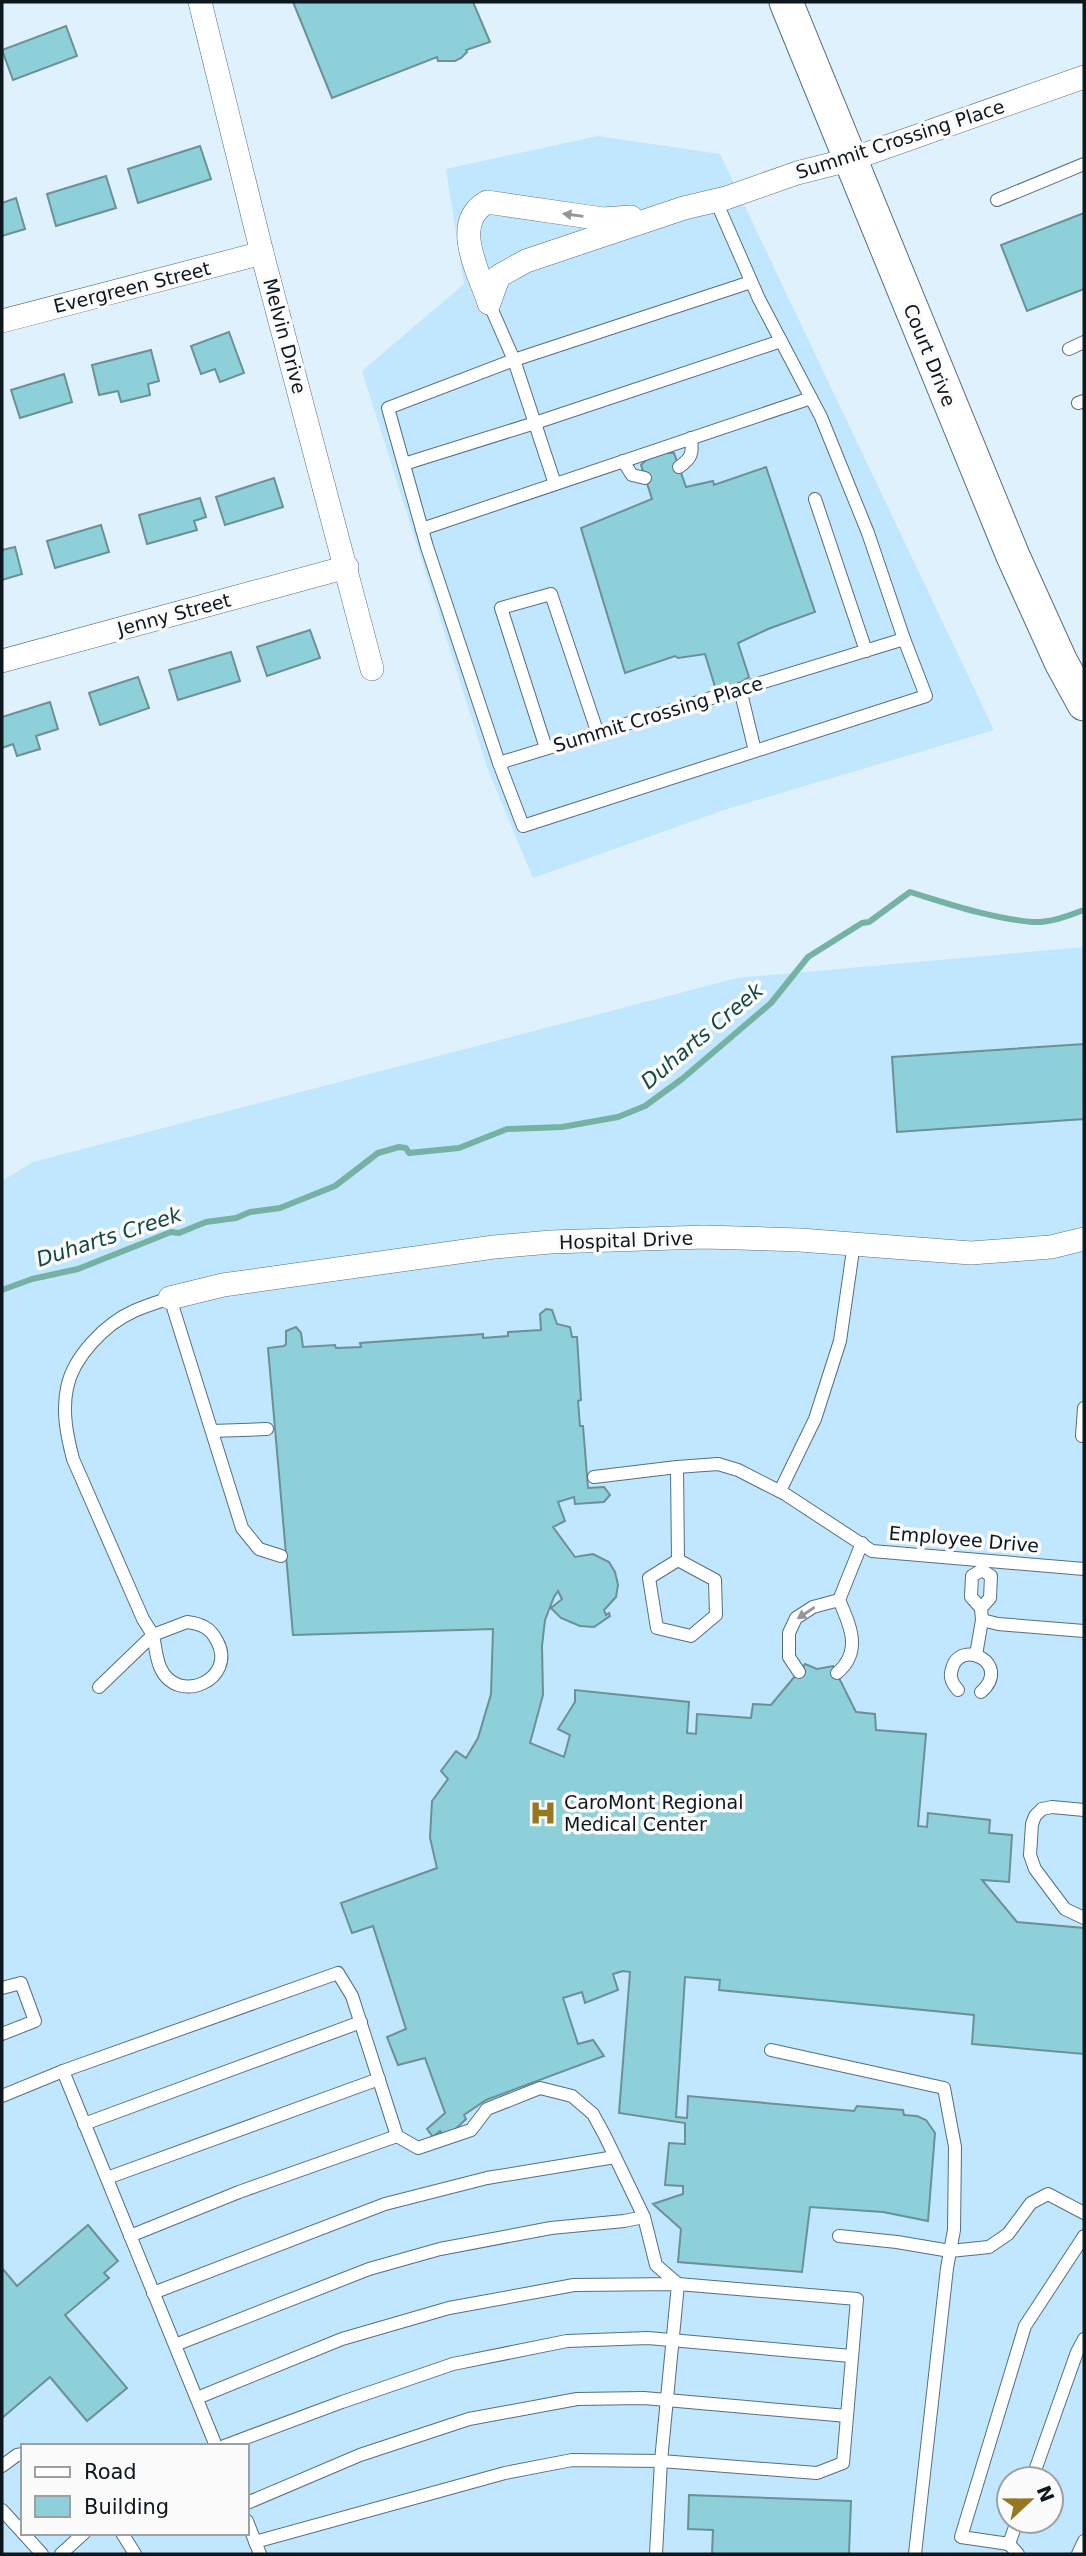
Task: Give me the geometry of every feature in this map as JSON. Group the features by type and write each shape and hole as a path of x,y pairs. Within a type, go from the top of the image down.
{"street":[{"name":"Melvin Drive","path":"201,2 262,253 372,669"},
{"name":"Court Drive","path":"786,2 1013,556 1061,663 1084,704"},
{"name":"Summit Crossing Place","path":"489,303 499,276 526,261 797,173 852,159 1084,77"},
{"name":"Summit Crossing Place","path":"489,303 468,231 470,218 476,208 488,202 603,219 665,215"},
{"name":"Evergreen Street","path":"2,321 262,253"},
{"name":"Jenny Street","path":"2,661 347,567"},
{"name":"Hospital Drive","path":"170,1298 223,1285 494,1247 617,1239 705,1237 854,1243 971,1253 1051,1247 1084,1239"}],"lane":[{"path":"997,200 1084,164"},
{"path":"716,201 751,282 811,398 868,533 926,696 523,826 499,763 422,529 388,408 514,360 751,282"},
{"name":"Summit Crossing Place","path":"489,303 514,360 555,484"},
{"path":"404,464 781,341"},
{"path":"1069,349 1084,342"},
{"path":"422,529 811,398"},
{"path":"679,467 689,460 693,453 691,438"},
{"path":"623,461 632,475 645,478"},
{"path":"815,499 866,651"},
{"path":"546,748 501,608 551,594 598,734"},
{"name":"Summit Crossing Place","path":"499,763 904,639"},
{"path":"740,689 755,751"},
{"path":"780,1491 815,1419 840,1341 854,1243"},
{"path":"99,1686 153,1635 187,1622 199,1623 209,1629 220,1647 222,1661 217,1674 207,1683 195,1688 181,1687 167,1679 159,1662 153,1635 143,1619 73,1459 66,1434 67,1386 78,1363 93,1342 132,1312 170,1298 242,1528 259,1549 281,1556"},
{"path":"1083,1436 1084,1408"},
{"path":"212,1431 267,1429"},
{"name":"Employee Drive","path":"594,1477 718,1464 738,1470 780,1491 872,1551 982,1565 1084,1569"},
{"path":"677,1467 678,1560"},
{"path":"837,1673 852,1654 853,1640 839,1600 862,1543"},
{"path":"678,1560 715,1580 716,1615 691,1636 657,1628 649,1578 678,1560"},
{"path":"976,1655 981,1614 990,1598 991,1576 982,1565 972,1576 971,1597 981,1614 998,1624 1084,1631"},
{"path":"799,1672 789,1657 789,1633 796,1618 813,1607 839,1600"},
{"path":"958,1690 951,1678 953,1665 963,1656 976,1655 987,1662 991,1674 987,1687 981,1692"},
{"path":"1084,1810 1052,1807 1042,1809 1032,1824 1030,1855 1035,1869 1065,1909 1084,1917"},
{"path":"2,2096 63,2071 338,1973 352,1996 397,2136 418,2148 471,2130 487,2109 540,2088 572,2096 593,2114 615,2157 644,2217 656,2265 678,2284"},
{"path":"2,1988 20,1983 35,2021 2,2034"},
{"path":"84,2124 361,2022"},
{"path":"771,2050 944,2088 955,2147 954,2230 915,2554"},
{"path":"63,2071 215,2444"},
{"path":"107,2178 379,2079"},
{"path":"130,2236 239,2192 397,2136"},
{"path":"153,2292 385,2204 487,2178 615,2157"},
{"path":"839,2236 950,2251 989,2247 1008,2234 1031,2203 1048,2194 1084,2213"},
{"path":"175,2345 369,2269 440,2249 551,2228 644,2217"},
{"path":"1018,2554 1009,2544 961,2537 1025,2326 1084,2236"},
{"path":"656,2554 661,2461 678,2284"},
{"path":"197,2398 342,2339 449,2308 574,2285 678,2284 857,2299 843,2463 817,2473 661,2461 572,2460 505,2473 257,2548 248,2524"},
{"path":"230,2444 453,2364 567,2341 648,2338 851,2357"},
{"path":"1037,2465 1084,2339"},
{"path":"248,2503 360,2455 469,2419 577,2399 643,2398 847,2416"},
{"path":"2,2466 21,2454"},
{"path":"2,2510 21,2531"},
{"path":"25,2535 42,2554"},
{"path":"61,2554 83,2535"},
{"path":"122,2535 135,2554"},
{"path":"1009,2544 1012,2535"},
{"path":"1078,2554 1084,2541"}],"shaded area":[{"path":"598,136 720,154 994,730 727,809 533,878 487,767 362,371 464,284 446,169"},
{"name":"CaroMont Regional Medical Center","path":"1084,947 1084,2554 2,2554 2,1181 33,1162 737,978"}],"building":[{"path":"293,2 473,2 490,42 466,50 461,58 455,61 438,61 437,57 332,98"},
{"path":"66,26 77,56 13,80 2,50"},
{"path":"200,146 211,179 138,203 128,169"},
{"path":"106,176 116,208 56,226 47,194"},
{"path":"16,198 25,229 2,236 2,203"},
{"path":"1084,213 1084,289 1027,311 1001,245"},
{"path":"229,332 244,373 220,382 215,369 201,374 191,346"},
{"path":"151,350 159,381 148,384 150,395 121,402 118,391 99,395 92,365"},
{"path":"64,374 72,402 20,418 11,390"},
{"path":"662,453 674,453 686,487 713,481 714,485 766,467 815,612 738,643 749,677 732,688 716,690 705,654 678,658 675,656 625,673 581,528 652,499 641,465 648,458"},
{"path":"274,478 283,507 225,525 216,497"},
{"path":"200,498 206,517 194,521 197,530 147,544 139,515"},
{"path":"101,525 109,552 55,568 47,541"},
{"path":"15,547 22,574 2,580 2,550"},
{"path":"310,630 320,658 267,676 257,647"},
{"path":"231,652 240,681 178,700 169,670"},
{"path":"138,677 149,708 100,725 89,693"},
{"path":"50,702 58,729 36,736 40,749 17,756 13,744 2,748 2,717"},
{"path":"1084,1044 1084,1119 897,1132 892,1057"},
{"path":"546,1309 552,1310 557,1324 570,1327 572,1337 577,1337 581,1400 578,1401 580,1426 583,1426 588,1488 604,1487 610,1495 604,1502 575,1504 574,1497 558,1502 565,1521 553,1527 575,1557 593,1554 609,1562 618,1585 616,1597 604,1610 606,1615 609,1613 610,1616 594,1627 580,1626 561,1618 551,1608 562,1599 558,1591 554,1597 545,1620 542,1646 543,1695 530,1743 564,1757 570,1735 558,1729 575,1702 575,1690 689,1702 687,1733 696,1734 697,1714 751,1718 753,1704 771,1705 805,1664 817,1669 833,1666 856,1712 875,1714 876,1730 926,1734 918,1826 927,1827 928,1813 990,1820 989,1833 1012,1835 1009,1882 982,1880 1017,1922 1084,1928 1084,2054 972,2044 974,2015 719,1990 720,1980 685,1977 676,2117 687,2118 688,2096 854,2111 857,2106 903,2110 904,2115 926,2120 935,2133 928,2221 883,2212 810,2207 802,2272 678,2262 681,2229 653,2204 683,2194 683,2186 665,2185 669,2143 685,2144 685,2123 619,2113 630,1972 613,1974 618,1990 585,2003 582,1992 563,1998 578,2044 593,2040 604,2056 486,2100 464,2115 466,2119 446,2138 440,2131 433,2137 427,2129 445,2113 425,2058 398,2065 387,2037 406,2029 373,1926 352,1933 341,1903 437,1868 430,1838 432,1801 448,1779 441,1771 456,1751 466,1758 478,1738 491,1694 493,1629 293,1635 268,1348 284,1346 286,1331 296,1327 301,1333 303,1347 361,1347 360,1343 483,1334 483,1338 508,1336 508,1332 541,1330 540,1314"},
{"path":"88,2225 118,2261 104,2273 109,2278 65,2315 127,2388 87,2421 50,2377 2,2418 2,2268 17,2286"},
{"path":"689,2495 851,2501 849,2554 712,2554 713,2530 688,2529"}],"waterway":[{"name":"Duharts Creek","path":"2,1290 32,1279 78,1269 171,1232 179,1233 206,1222 280,1208 335,1186 378,1153 399,1147 406,1148 409,1153 459,1148 507,1129 562,1127 618,1117 645,1106 682,1079 771,1003 808,957 862,923 869,922 910,892 985,914 1032,922 1052,920 1084,910"}],"place":[{"name":"CaroMont Regional Medical Center","path":"543,1813"}]}
